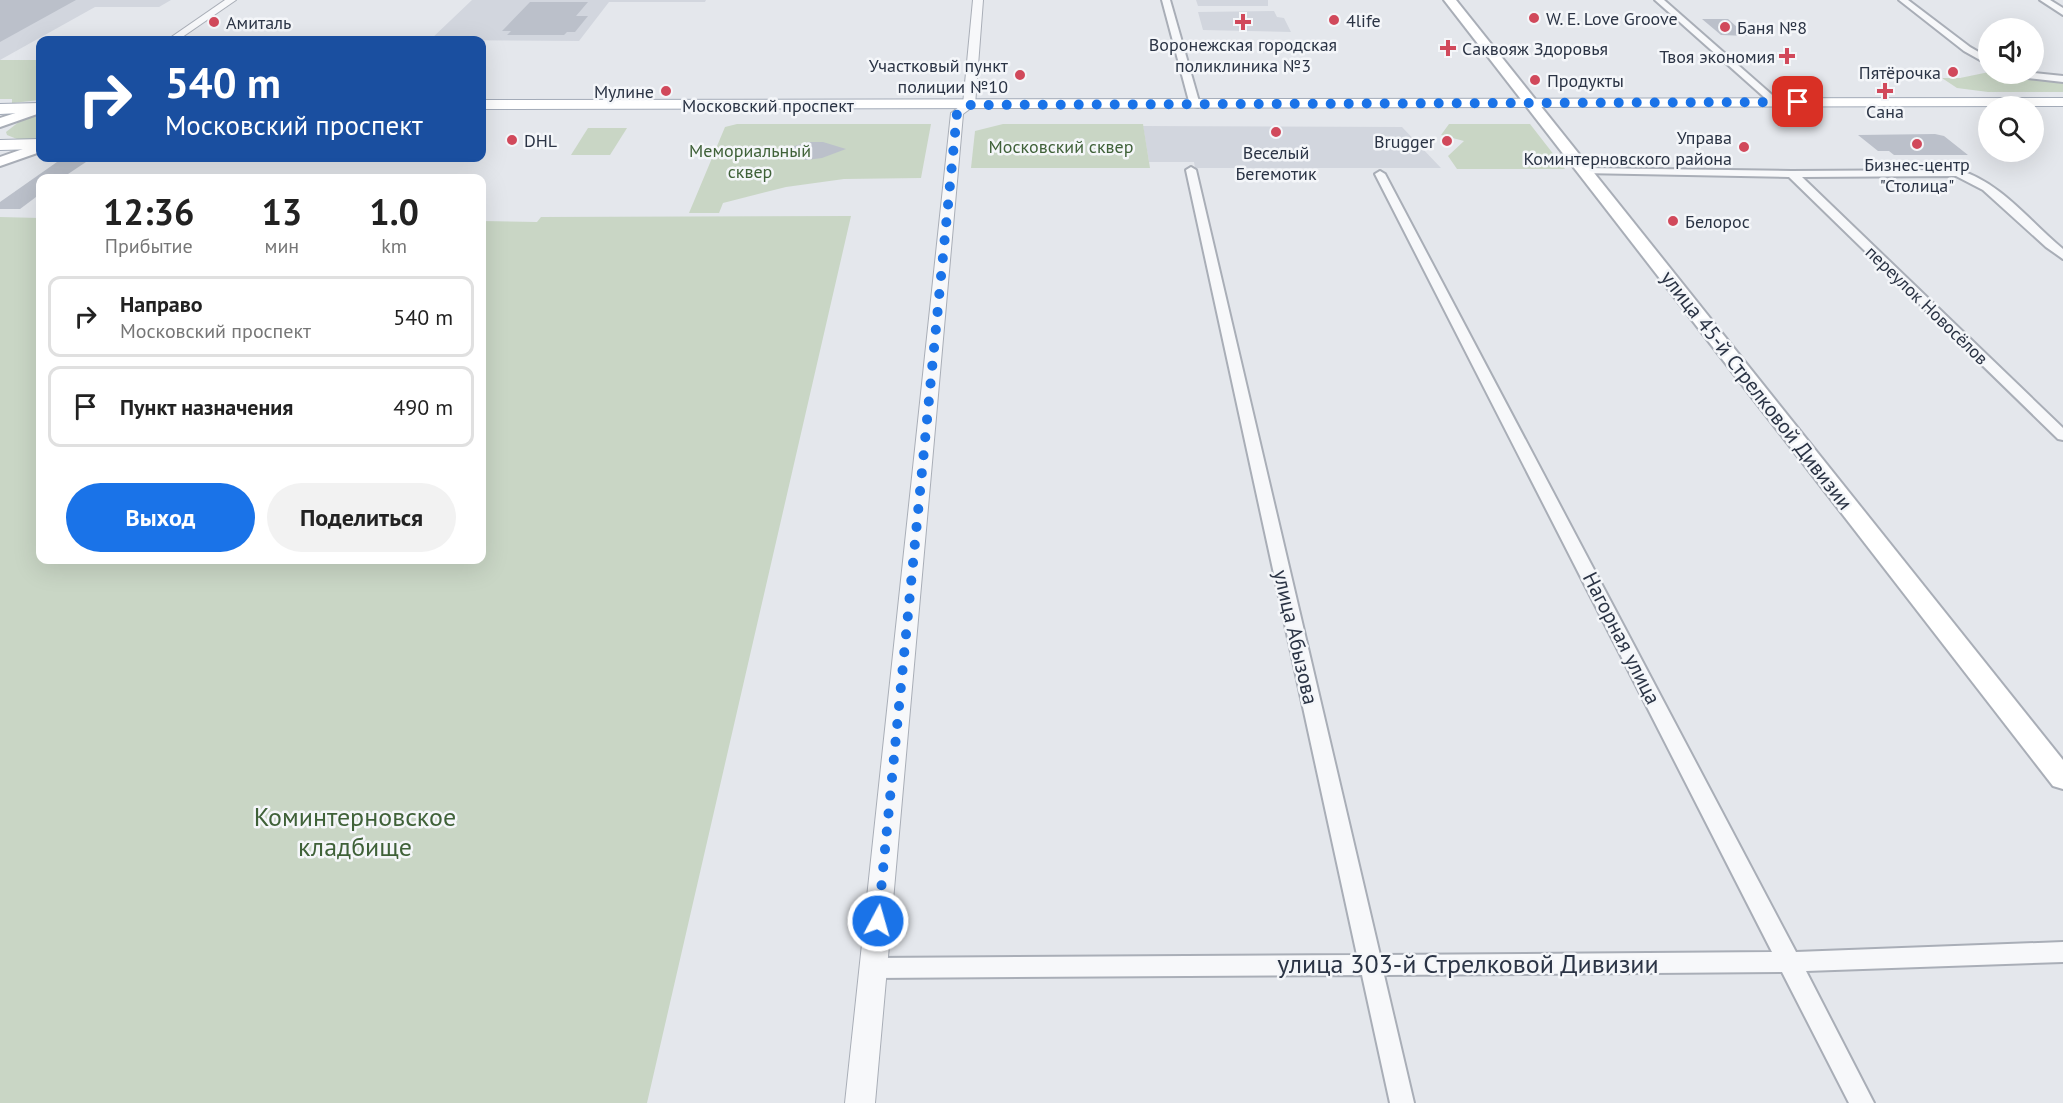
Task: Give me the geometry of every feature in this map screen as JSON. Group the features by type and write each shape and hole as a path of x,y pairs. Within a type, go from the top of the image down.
{"main road":[{"name":"улица 45-й Стрелковой Дивизии","path":"1450,0 2063,779"},
{"name":"Московский проспект","path":"486,105 963,109 1533,107 1776,102 2063,102"},
{"name":"Московский проспект","path":"486,114 1195,105 1978,111"},
{"path":"0,109 36,108"},
{"path":"0,123 36,110"},
{"path":"2044,111 2063,111"},
{"path":"0,145 36,146"},
{"path":"0,162 36,148"}],"street":[{"path":"178,36 231,0"},
{"path":"860,1103 963,109 978,0"},
{"path":"1166,0 1195,105"},
{"path":"1659,0 1776,102"},
{"path":"1903,0 1978,56"},
{"path":"2044,0 2063,12"},
{"path":"2044,77 2063,79"},
{"name":"улица Абызова","path":"1191,170 1401,1103"},
{"path":"1585,171 1792,174 1958,173 1970,177 1991,192 2063,255"},
{"name":"Нагорная улица","path":"1380,174 1862,1103"},
{"name":"переулок Новосёлов","path":"1792,174 2063,436"},
{"name":"улица 303-й Стрелковой Дивизии","path":"873,968 1790,962 2063,952"}],"shaded area":[{"path":"0,0 171,0 159,7 95,7 43,36 36,36 36,40 0,60"},
{"path":"472,0 706,0 705,2 609,2 579,41 486,40 486,36 434,36"},
{"name":"Воронежская городская поликлиника №3","path":"1196,0 1268,0 1268,6 1198,6"},
{"name":"Воронежская городская поликлиника №3","path":"1274,11 1277,17 1284,18 1291,32 1203,30 1198,12"},
{"path":"1143,126 1402,127 1441,168 1195,168 1194,162 1149,162"}],"green space":[{"path":"0,60 36,60 36,100 12,103 12,99 0,99"},
{"path":"1978,74 1978,84 2044,84 2044,76 2063,77 2063,92 1988,92 1957,88 1942,78 1960,78"},
{"path":"36,116 36,139 17,139 7,135 6,132 20,121"},
{"name":"Мемориальный сквер","path":"737,124 931,124 921,178 844,179 786,187 723,203 719,213 689,213 725,127"},
{"name":"Московский сквер","path":"1003,124 1143,124 1150,168 971,168 975,131"},
{"path":"1449,124 1530,124 1565,169 1457,169 1448,156 1464,141 1441,135"},
{"path":"588,128 627,128 610,155 571,155"},
{"name":"Коминтерновское кладбище","path":"851,216 647,1103 0,1103 0,217 36,218 36,564 486,564 486,221 537,222 541,217"}],"building":[{"path":"0,0 76,0 0,42"},
{"path":"530,2 588,2 576,16 588,16 575,32 567,32 564,35 507,35 511,31 502,31"},
{"name":"Баня №8","path":"1702,19 1728,19 1747,36 1721,35"},
{"name":"Бизнес-центр \"Столица\"","path":"1935,134 1944,136 1968,155 1894,155 1889,151 1878,151 1858,135"},
{"path":"809,142 823,142 846,149 822,158 807,160 773,152"},
{"path":"57,162 86,162 68,174 40,174"},
{"path":"36,177 36,197 20,209 0,209 0,202"}],"place":[{"name":"W. E. Love Groove","path":"1534,18"},
{"name":"4life","path":"1334,20"},
{"name":"Амиталь","path":"214,22"},
{"name":"Воронежская городская поликлиника №3","path":"1243,22"},
{"name":"Баня №8","path":"1725,27"},
{"name":"Саквояж Здоровья","path":"1448,48"},
{"name":"Твоя экономия","path":"1787,56"},
{"name":"Пятёрочка","path":"1953,72"},
{"name":"Участковый пункт полиции №10","path":"1020,75"},
{"name":"Продукты","path":"1535,80"},
{"name":"Мулине","path":"666,91"},
{"name":"Сана","path":"1885,91"},
{"name":"Веселый Бегемотик","path":"1276,132"},
{"name":"DHL","path":"512,140"},
{"name":"Brugger","path":"1447,141"},
{"name":"Бизнес-центр \"Столица\"","path":"1917,144"},
{"name":"Управа Коминтерновского района","path":"1744,147"},
{"name":"Белорос","path":"1673,221"}],"route":[{"path":"878,921 957,113 969,105 1798,102"}]}
